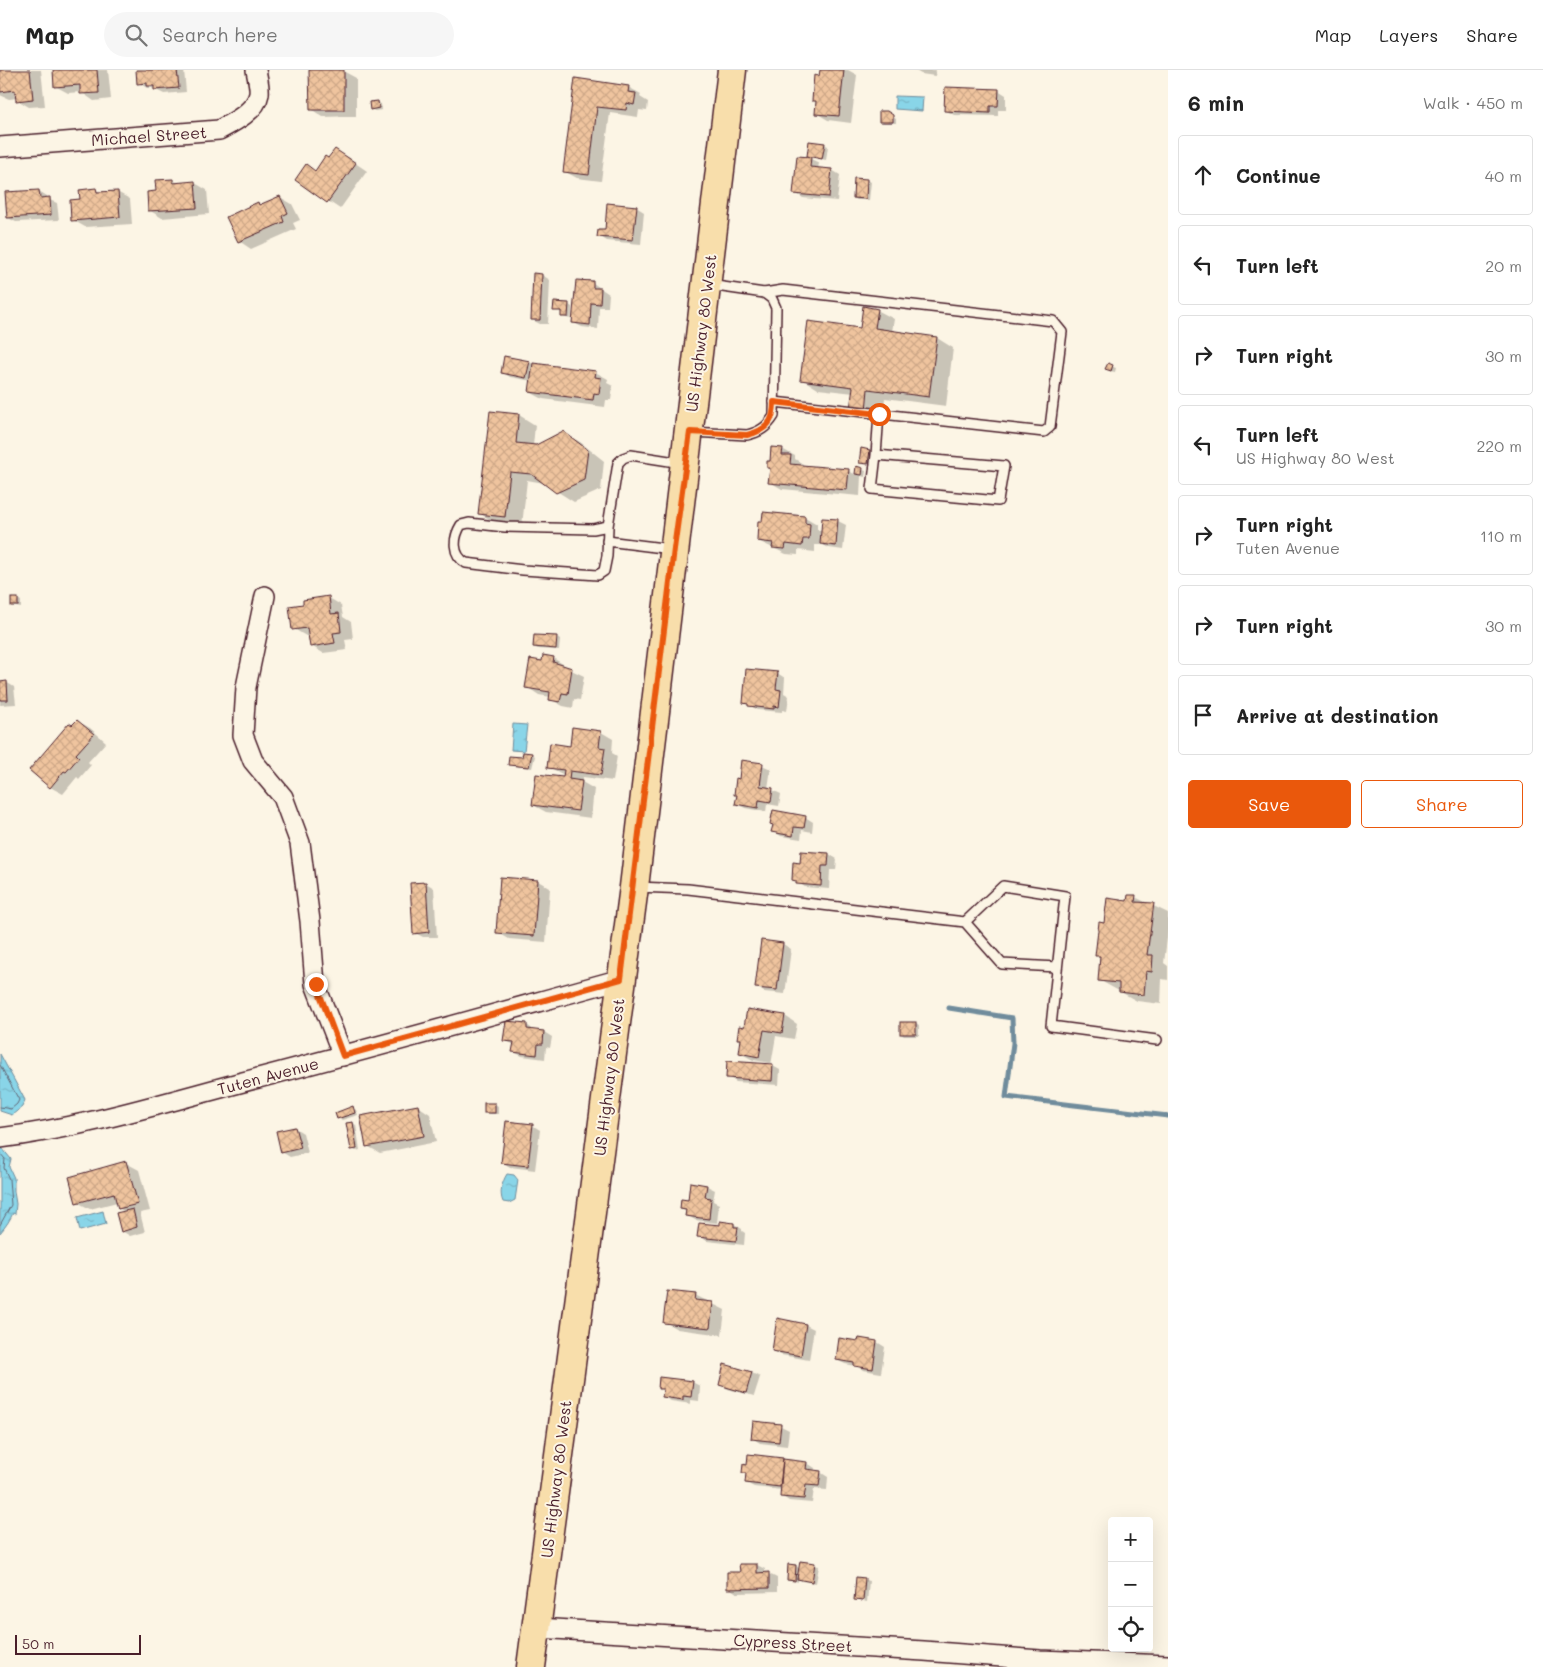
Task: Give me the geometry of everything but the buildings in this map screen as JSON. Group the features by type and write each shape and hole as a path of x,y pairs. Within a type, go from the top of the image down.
{"main road":[{"name":"US Highway 80 West","path":"531,1667 634,887 732,70"}],"street":[{"name":"Michael Street","path":"0,147 219,130 248,111 257,101 259,91 256,70"},
{"path":"265,596 246,687 243,735 253,761 283,797 300,843 316,984 343,1056"},
{"name":"Tuten Avenue","path":"0,1138 99,1120 343,1056 621,979"},
{"name":"Cypress Street","path":"537,1628 924,1659 1040,1660 1168,1665"}],"lane":[{"path":"707,285 764,293 783,290 1052,321 1062,332 1050,427 1044,432 774,402"},
{"path":"690,432 747,435 767,426 774,416 776,308 772,299 764,293"},
{"path":"876,455 1004,466 998,501 872,489 879,414"},
{"path":"608,526 593,529 505,527 469,523 461,525 458,530 455,551 460,559 466,563 523,570 598,575 604,571 607,556 608,526 618,463 623,458 631,455 684,464"},
{"path":"607,541 674,549"},
{"path":"965,922 1003,886 1066,896 1052,1026 1157,1040"},
{"path":"634,887 698,890 965,922 1002,964 1057,967"}],"water":[{"path":"895,96 923,97 922,111 895,109"},
{"path":"513,724 527,725 524,751 511,750"},
{"path":"0,1054 25,1100 22,1107 12,1115 0,1111"},
{"path":"0,1148 11,1159 9,1167 14,1178 16,1204 15,1214 13,1213 0,1233"},
{"path":"507,1174 514,1175 518,1180 515,1200 509,1203 503,1202 501,1195 502,1184"},
{"path":"103,1211 106,1224 80,1231 77,1218"}],"waterway":[{"path":"949,1008 1012,1018 1013,1043 1006,1097 1168,1116"}],"route":[{"path":"316,984 343,1056 621,979 634,887 684,464 690,432 747,435 755,433 767,426 774,416 774,402 879,414"}]}
